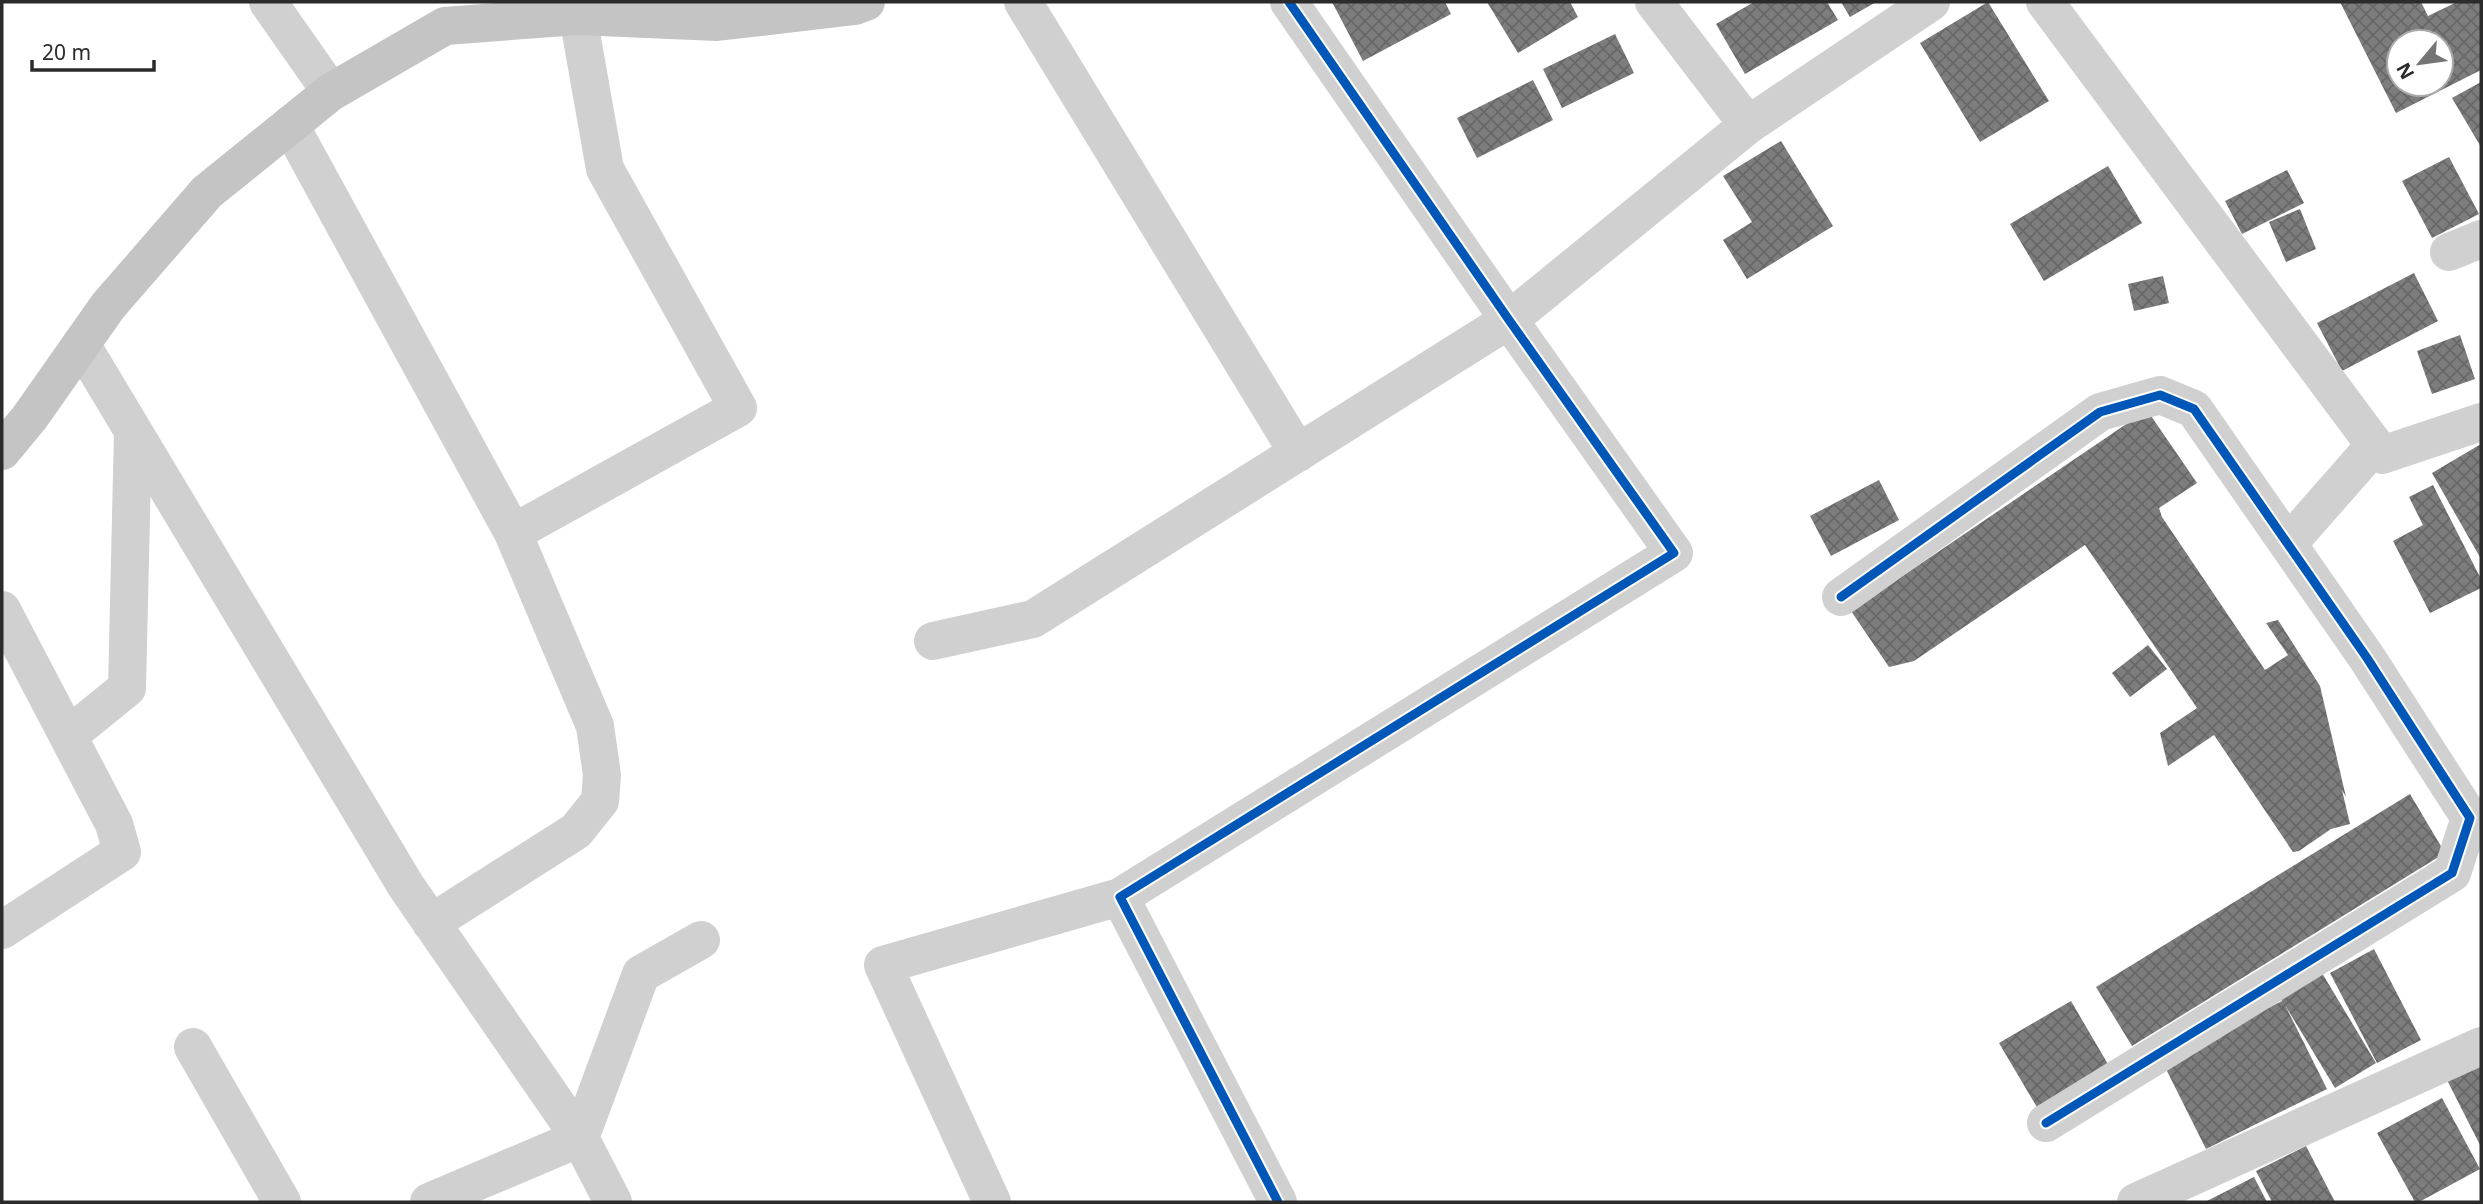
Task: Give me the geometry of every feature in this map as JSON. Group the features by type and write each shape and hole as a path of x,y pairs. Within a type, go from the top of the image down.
{"main road":[{"path":"2,451 30,417 108,306 207,192 331,92 445,26 578,16 717,22 858,3"}],"street":[{"path":"268,2 331,92"},
{"path":"1023,2 1298,453"},
{"path":"992,1202 883,965 1120,897 1674,553 1289,2"},
{"path":"1654,2 1748,125"},
{"path":"933,641 1033,619 1509,320 1748,125 1931,2"},
{"path":"2045,2 2382,455 2481,422"},
{"path":"513,533 738,408 606,169 578,16"},
{"path":"290,125 513,533 595,726 602,775 600,801 576,831 431,923"},
{"path":"81,344 406,886 580,1138 613,1202"},
{"path":"1841,597 2100,412 2160,395 2194,409 2367,658 2470,818 2452,873 2046,1123"},
{"path":"68,736 127,688 133,431"},
{"path":"2288,544 2375,445"},
{"path":"2,610 114,824 122,852 2,930"},
{"path":"1120,897 1278,1202"},
{"path":"429,1202 580,1138 641,974 701,940"},
{"path":"2136,1202 2481,1046"},
{"path":"193,1047 282,1202"}],"building":[{"path":"1332,2 1445,2 1451,14 1363,61"},
{"path":"1487,2 1570,2 1578,17 1518,53"},
{"path":"1754,2 1827,2 1838,20 1745,74 1716,24"},
{"path":"1841,2 1876,2 1850,17"},
{"path":"1988,2 2049,101 1980,142 1920,43"},
{"path":"2340,2 2421,2 2428,16 2457,2 2481,2 2481,70 2455,83 2455,28 2385,28 2385,91"},
{"path":"1615,34 1634,73 1562,108 1543,69"},
{"path":"1533,80 1553,120 1477,158 1457,118"},
{"path":"2481,82 2481,147 2452,98"},
{"path":"2388,98 2426,98 2396,113"},
{"path":"1781,141 1833,226 1747,279 1723,240 1752,222 1723,176"},
{"path":"2449,157 2479,214 2432,238 2402,181"},
{"path":"2108,166 2142,223 2044,281 2010,224"},
{"path":"2287,170 2304,203 2242,234 2225,201"},
{"path":"2300,209 2316,249 2286,262 2269,222"},
{"path":"2414,273 2438,321 2342,371 2317,323"},
{"path":"2163,276 2169,303 2134,311 2128,284"},
{"path":"2460,335 2475,379 2432,394 2417,351"},
{"path":"2147,410 2197,483 2159,508 2162,517 2265,670 2288,655 2266,623 2278,620 2320,686 2350,824 2331,829 2299,851 2293,852 2214,735 2168,766 2160,733 2197,708 2085,545 1914,661 1889,667 1851,611"},
{"path":"2481,444 2481,559 2432,473"},
{"path":"1879,480 1899,520 1831,556 1810,516"},
{"path":"2433,485 2481,579 2481,588 2430,613 2393,541 2423,525 2409,497"},
{"path":"2148,645 2167,669 2130,697 2112,673"},
{"path":"2410,794 2445,853 2132,1046 2096,987"},
{"path":"2374,949 2421,1040 2377,1063 2330,973"},
{"path":"2322,973 2376,1063 2335,1088 2285,1005 2327,1089 2206,1149 2162,1061 2282,1001 2281,998"},
{"path":"2071,1001 2112,1071 2041,1114 1999,1043"},
{"path":"2481,1062 2481,1147 2447,1080"},
{"path":"2442,1098 2480,1169 2415,1202 2377,1133"},
{"path":"2306,1146 2335,1202 2272,1202 2256,1171"},
{"path":"2254,1177 2267,1202 2205,1202"}],"cycle path":[{"path":"1278,1202 1120,897 1674,553 1289,2"},
{"path":"1841,597 2100,412 2160,395 2194,409 2367,658 2470,818 2452,873 2046,1123"}]}
